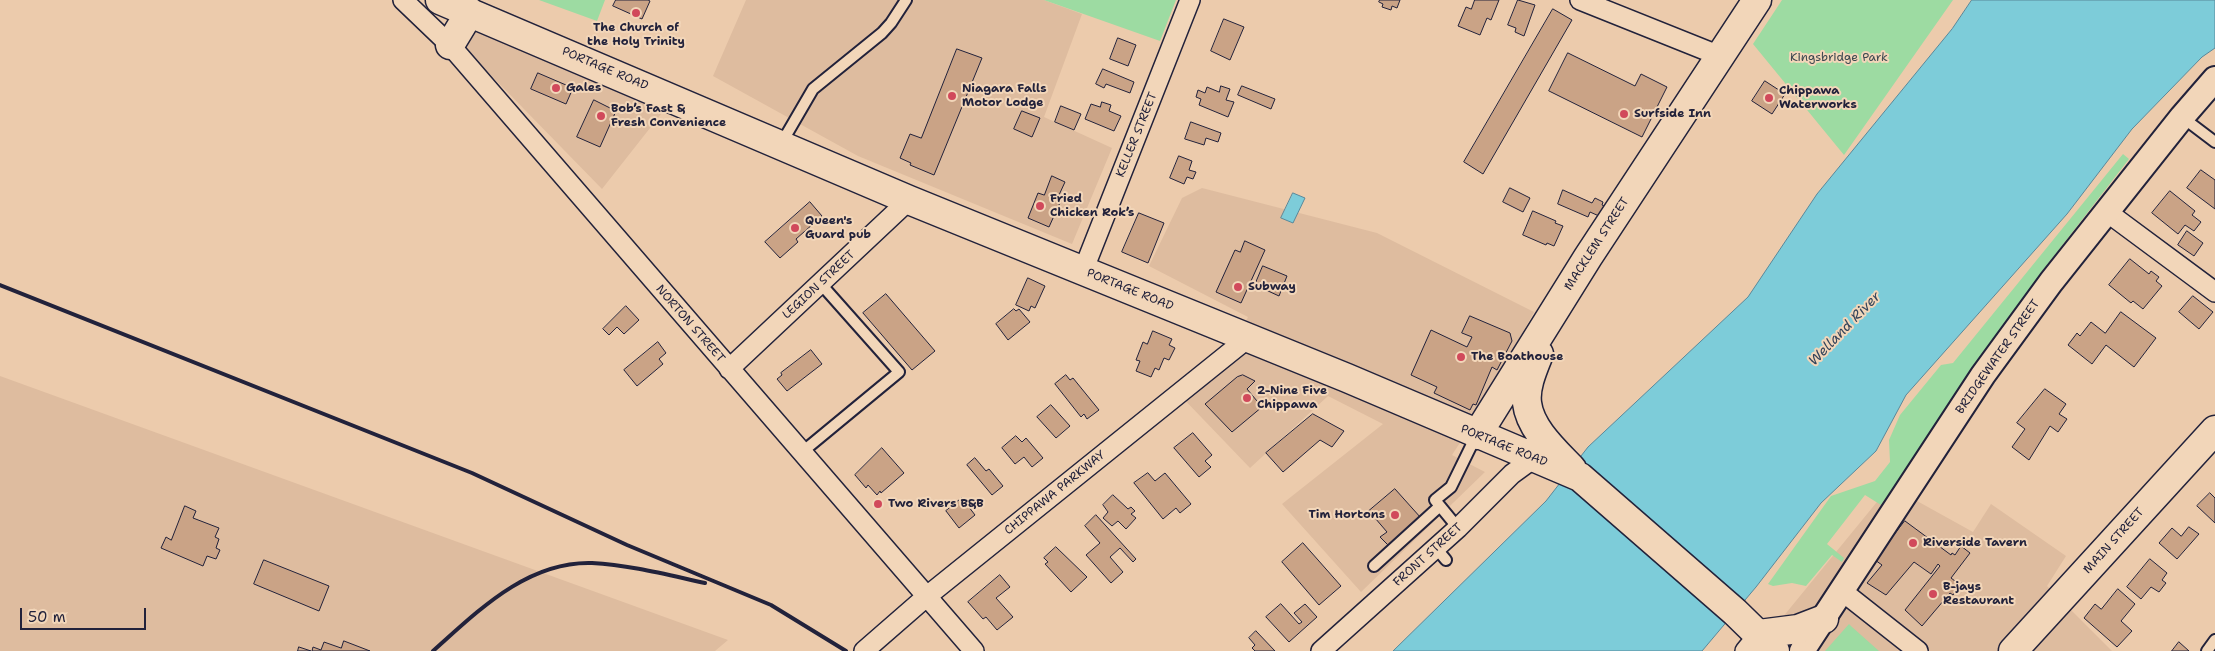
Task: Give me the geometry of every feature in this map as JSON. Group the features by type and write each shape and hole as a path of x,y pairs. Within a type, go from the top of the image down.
{"main road":[{"name":"MACKLEM STREET","path":"1476,435 1564,295 1757,0"},
{"path":"450,45 460,6"},
{"name":"PORTAGE ROAD","path":"460,6 909,200 1248,338 1476,435 1540,450 1580,478 1758,641"},
{"path":"1540,450 1526,402 1529,383 1564,295"},
{"name":"MAIN STREET","path":"2013,651 2215,430"},
{"path":"1758,641 1824,619"}],"street":[{"name":"NORTON STREET","path":"403,0 450,45 974,651"},
{"name":"KELLER STREET","path":"1083,271 1190,0"},
{"path":"1580,0 1604,4 1720,56"},
{"name":"BRIDGEWATER STREET","path":"1802,651 1983,375 2051,282 2182,117 2215,79"},
{"name":"LEGION STREET","path":"729,369 909,200"},
{"path":"2107,212 2215,292"},
{"name":"CHIPPAWA PARKWAY","path":"864,651 926,597 1248,338"},
{"name":"FRONT STREET","path":"1321,651 1441,554 1458,528 1512,474 1540,450"},
{"path":"1842,591 1918,651"}],"lane":[{"path":"781,144 813,90 882,33 906,0"},
{"path":"2182,117 2215,142"},
{"path":"801,452 899,372 820,284"},
{"path":"1458,528 1435,500 1452,487 1476,435"},
{"path":"1374,566 1440,506"},
{"path":"2207,651 2215,640"}],"shaded area":[{"path":"746,0 1044,0 1082,14 1044,117 1112,148 1072,244 858,156 713,76"},
{"path":"452,17 665,109 602,189 443,26"},
{"path":"1202,188 1377,233 1534,312 1472,424 1452,455 1485,472 1361,592 1282,504 1383,424 1328,396 1250,468 1178,393 1231,352 1248,317 1149,266 1182,198"},
{"path":"0,376 728,640 715,651 0,651"},
{"path":"1890,486 1973,532 1991,504 2066,556 2047,586 2112,651 1755,651"}],"green space":[{"path":"539,0 605,0 597,21"},
{"path":"1044,0 1176,0 1160,41"},
{"name":"Kingsbridge Park","path":"1782,0 1953,0 1844,155 1753,44"},
{"path":"2123,154 2129,159 2040,274 1881,505 1865,495 1827,544 1844,558 1842,562 1832,555 1806,586 1792,583 1773,586 1768,584 1831,496 1875,481 1890,462 1889,440 1900,415 1941,365 1953,363"},
{"path":"1849,624 1852,627 1879,651 1825,651"}],"water":[{"name":"Welland River","path":"1972,0 2215,0 2215,48 2202,57 2132,129 2067,214 1906,395 1876,451 1821,503 1756,587 1702,651 1393,651 1546,501 1588,447 1748,297 1817,194 1952,29"},
{"path":"1293,193 1305,198 1293,223 1281,218"}],"building":[{"name":"The Church of the Holy Trinity","path":"616,0 650,1 642,19 613,6"},
{"path":"1380,0 1400,0 1397,8 1392,6 1391,10 1382,7 1383,4 1379,2"},
{"path":"1475,0 1499,0 1491,20 1487,18 1480,35 1458,26 1466,7 1471,9"},
{"path":"1518,0 1535,5 1524,36 1515,32 1516,28 1508,25"},
{"path":"1553,9 1572,20 1483,174 1464,162"},
{"path":"1224,19 1244,27 1230,60 1211,51"},
{"path":"1118,38 1136,45 1128,66 1110,59"},
{"name":"Niagara Falls Motor Lodge","path":"957,49 982,58 934,175 910,165 911,163 900,158 910,134 921,138"},
{"name":"Surfside Inn","path":"1568,53 1635,86 1641,74 1667,87 1642,137 1549,91"},
{"path":"1103,69 1134,82 1130,93 1106,84 1104,88 1096,84"},
{"path":"538,73 573,88 566,104 531,89"},
{"name":"Chippawa Waterworks","path":"1765,81 1785,94 1772,114 1752,101"},
{"path":"1221,86 1230,89 1226,100 1234,102 1228,117 1199,105 1201,99 1196,97 1198,90 1205,93 1207,87 1219,92"},
{"path":"1242,86 1275,99 1271,109 1238,95"},
{"path":"594,100 616,111 600,147 577,137"},
{"path":"1102,102 1111,105 1109,111 1121,116 1114,131 1085,119 1091,104 1100,107"},
{"path":"1061,106 1081,114 1074,130 1055,122"},
{"path":"1022,111 1040,118 1032,137 1014,129"},
{"path":"1191,122 1221,133 1218,142 1206,138 1204,145 1185,139"},
{"path":"1179,156 1192,161 1189,170 1196,172 1193,179 1187,177 1184,184 1170,178"},
{"path":"2201,170 2215,180 2215,209 2187,188"},
{"path":"1052,176 1065,182 1059,195 1063,196 1049,227 1028,218 1038,193 1044,195"},
{"path":"1510,188 1530,198 1523,212 1503,202"},
{"path":"1563,190 1592,203 1595,198 1603,202 1602,205 1604,206 1599,216 1590,212 1588,217 1558,204"},
{"path":"2170,191 2195,211 2192,215 2201,222 2194,231 2185,225 2178,234 2152,213"},
{"name":"Queen's Guard pub","path":"810,202 822,216 796,239 798,242 780,258 765,242"},
{"path":"1533,211 1563,226 1554,246 1547,243 1546,245 1523,235"},
{"path":"1139,213 1164,223 1148,263 1122,252"},
{"path":"2187,231 2203,243 2194,256 2178,245"},
{"path":"1245,241 1265,250 1241,303 1216,292 1235,250 1240,252"},
{"path":"2130,259 2149,274 2151,271 2159,277 2156,281 2162,286 2143,309 2133,301 2131,303 2109,285"},
{"path":"1263,266 1287,276 1279,296 1255,285"},
{"path":"1028,278 1045,286 1035,308 1031,306 1029,311 1016,305"},
{"path":"886,294 935,351 912,370 863,313"},
{"path":"2193,296 2213,312 2199,329 2179,312"},
{"path":"626,306 639,320 624,334 617,327 609,335 603,329"},
{"path":"1014,309 1016,311 1019,309 1030,322 1008,340 996,324"},
{"path":"2121,312 2156,338 2134,367 2106,345 2092,364 2068,345 2077,333 2080,336 2091,322 2105,333"},
{"name":"The Boathouse","path":"1470,316 1510,333 1512,341 1497,370 1492,367 1476,405 1473,404 1470,410 1434,393 1437,387 1411,375 1431,330 1467,347 1472,337 1462,333"},
{"path":"1153,331 1172,339 1169,345 1175,348 1169,360 1164,358 1159,370 1155,368 1151,377 1136,371 1140,361 1136,360 1143,342 1147,344"},
{"path":"658,342 666,353 659,359 663,364 637,386 624,370"},
{"path":"811,350 822,364 787,391 777,379 782,375 781,373"},
{"path":"1066,375 1070,380 1073,378 1099,410 1087,419 1084,414 1081,417 1055,384"},
{"path":"1243,375 1255,381 1247,389 1262,407 1232,432 1205,404 1237,377"},
{"path":"2045,389 2066,404 2059,414 2067,419 2058,432 2050,426 2029,460 2012,447 2025,429 2017,423"},
{"path":"1051,405 1070,426 1056,438 1037,417"},
{"path":"1313,414 1344,431 1332,447 1320,440 1283,472 1266,453"},
{"path":"1193,433 1212,455 1205,461 1211,467 1199,477 1174,448"},
{"path":"1016,436 1022,442 1026,438 1043,458 1032,467 1024,457 1015,464 1002,448"},
{"path":"882,448 904,473 877,495 868,485 866,488 855,475"},
{"path":"975,458 986,471 989,469 1003,486 992,495 967,465"},
{"path":"1148,473 1155,481 1165,473 1191,504 1180,513 1176,508 1163,519 1134,483"},
{"name":"Tim Hortons","path":"1395,489 1421,518 1389,546 1380,537 1387,532 1369,511"},
{"path":"2210,493 2215,498 2215,523 2197,506"},
{"path":"1113,495 1128,509 1131,507 1135,511 1131,514 1136,518 1126,529 1118,521 1112,526 1103,518 1108,512 1103,505"},
{"path":"962,498 975,515 959,528 946,511"},
{"path":"185,506 196,511 193,518 219,528 215,537 219,539 216,548 220,550 216,559 207,556 203,566 161,548 166,537 171,540"},
{"path":"1096,515 1136,559 1133,562 1120,548 1110,557 1123,572 1111,583 1086,555 1100,543 1085,526"},
{"path":"1905,521 1951,555 1952,553 1955,555 1961,546 1970,553 1951,578 1959,584 1962,583 1953,595 1950,593 1922,626 1905,610 1940,566 1938,564 1931,574 1914,562 1886,595 1867,583 1882,565 1875,560"},
{"path":"2189,527 2199,534 2177,559 2159,543 2172,528 2181,536"},
{"path":"1303,543 1341,586 1319,605 1282,562"},
{"path":"1056,547 1087,577 1071,592 1045,564 1048,562 1044,558"},
{"path":"2150,559 2167,573 2162,580 2166,583 2159,592 2151,587 2141,599 2127,587"},
{"path":"264,560 329,586 319,611 254,584"},
{"path":"1000,575 1010,587 996,598 1013,617 997,630 986,617 983,619 968,602"},
{"path":"2118,589 2135,604 2121,621 2132,631 2117,647 2084,618 2095,604 2101,609"},
{"path":"1281,604 1299,624 1302,622 1294,613 1305,604 1317,617 1289,642 1266,617"},
{"path":"1256,631 1275,651 1255,651 1252,648 1255,645 1249,638"},
{"path":"344,641 370,651 312,651 313,647 321,650 324,642 341,648"},
{"path":"2179,642 2189,651 2172,651"},
{"path":"299,647 311,651 298,651"}],"railway":[{"path":"0,285 472,473 627,545 771,605 846,651"},
{"path":"433,651 505,591 525,579 546,570 568,565 592,563 649,571 705,583"}],"place":[{"name":"The Church of the Holy Trinity","path":"636,13"},
{"name":"Gales","path":"556,88"},
{"name":"Niagara Falls Motor Lodge","path":"952,96"},
{"name":"Chippawa Waterworks","path":"1769,98"},
{"name":"Surfside Inn","path":"1624,114"},
{"name":"Bob’s Fast & Fresh Convenience","path":"601,116"},
{"name":"Fried Chicken Rok’s","path":"1040,206"},
{"name":"Queen's Guard pub","path":"795,228"},
{"name":"Subway","path":"1238,287"},
{"name":"The Boathouse","path":"1461,357"},
{"name":"2-Nine Five Chippawa","path":"1247,398"},
{"name":"Two Rivers B&B","path":"878,504"},
{"name":"Tim Hortons","path":"1395,515"},
{"name":"Riverside Tavern","path":"1913,543"},
{"name":"B-jays Restaurant","path":"1933,594"}]}
